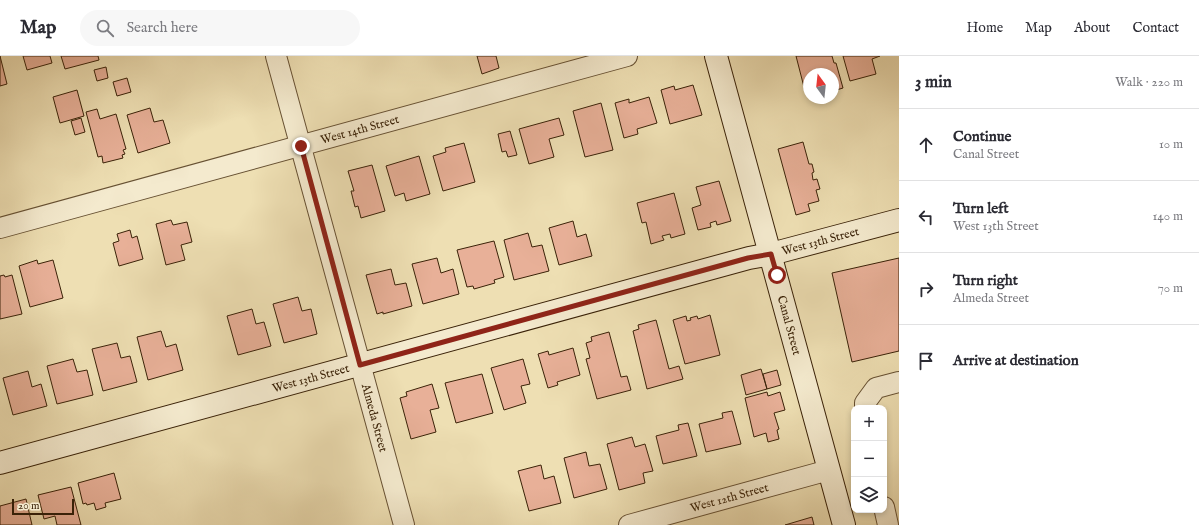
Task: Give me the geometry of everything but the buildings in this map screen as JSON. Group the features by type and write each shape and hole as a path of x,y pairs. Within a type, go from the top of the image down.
{"street":[{"name":"Almeda Street","path":"276,56 404,525"},
{"name":"West 14th Street","path":"0,228 627,56"},
{"name":"Canal Street","path":"716,56 844,525"},
{"name":"West 13th Street","path":"0,463 748,258 771,254 899,220"},
{"path":"865,405 876,388 899,382"},
{"name":"West 12th Street","path":"629,525 829,470"}],"route":[{"path":"301,146 360,365 748,258 771,254 777,275"}]}
